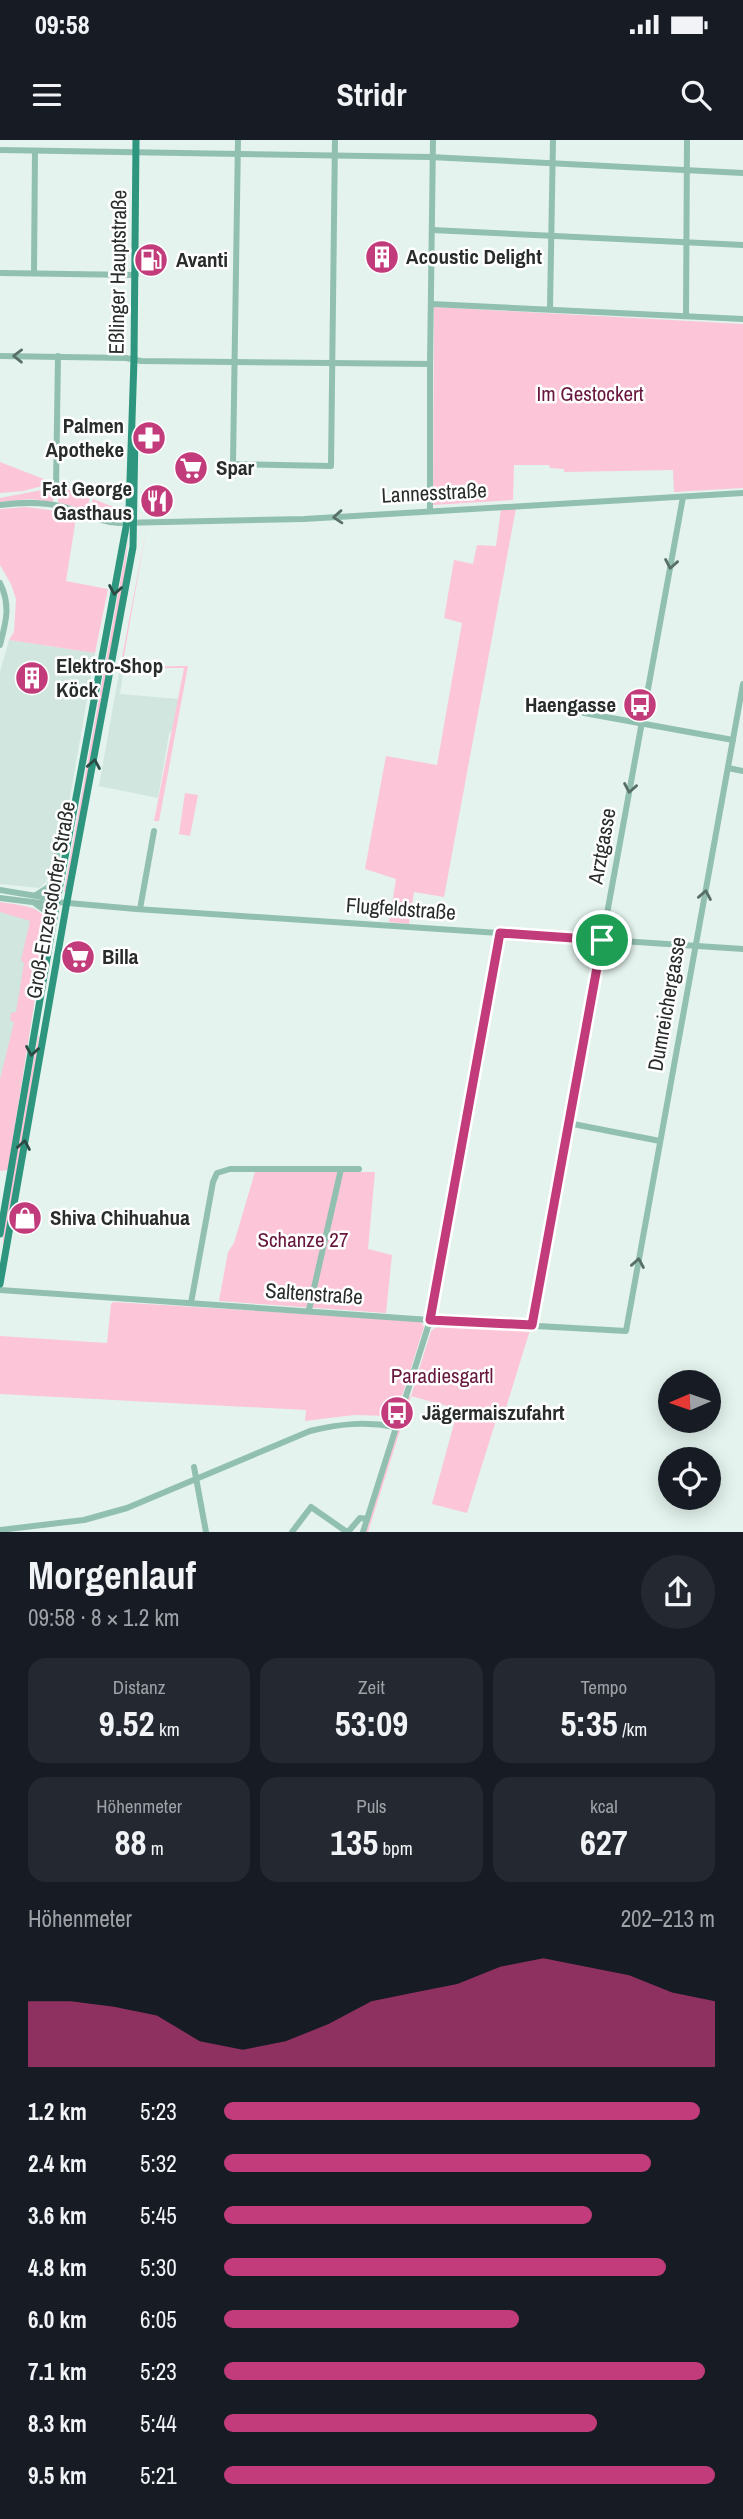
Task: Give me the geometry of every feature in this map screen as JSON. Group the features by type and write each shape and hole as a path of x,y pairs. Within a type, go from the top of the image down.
{"main road":[{"name":"Eßlinger Hauptstraße","path":"131,523 135,430 132,404 136,140"},
{"name":"Groß-Enzersdorfer Straße","path":"0,1234 57,902 131,523"},
{"name":"Groß-Enzersdorfer Straße","path":"0,1284 67,903 134,547 131,523"}],"street":[{"path":"238,140 233,464 331,466 335,140"},
{"path":"430,511 433,140"},
{"path":"550,308 553,140"},
{"path":"686,316 687,140"},
{"path":"0,150 433,157 743,173"},
{"path":"34,274 35,151"},
{"path":"432,230 743,245"},
{"path":"0,273 136,275"},
{"path":"431,304 743,319"},
{"path":"0,356 141,361 430,364"},
{"path":"58,356 56,486 65,487"},
{"name":"Lannesstraße","path":"0,505 45,503 100,521 131,523 304,519 743,494"},
{"name":"Arztgasse","path":"532,1325 683,497"},
{"path":"0,583 7,603 7,616 0,645"},
{"name":"Dumreichergasse","path":"626,1331 733,740 741,712 743,684"},
{"path":"583,713 733,740"},
{"path":"728,768 743,771"},
{"path":"35,895 50,886 58,850 79,791"},
{"path":"140,909 154,831"},
{"path":"0,890 35,895 57,902"},
{"path":"0,898 48,904 57,902"},
{"path":"27,902 44,909 53,927"},
{"name":"Flugfeldstraße","path":"57,902 743,949"},
{"path":"363,1532 430,1320 500,933"},
{"path":"568,1124 660,1141"},
{"path":"191,1303 213,1182 217,1173 230,1168 359,1169"},
{"path":"310,1310 341,1169"},
{"name":"Saltenstraße","path":"0,1290 626,1331"},
{"path":"0,1530 86,1519 127,1508 310,1431 336,1424 373,1423 395,1427"},
{"path":"194,1466 206,1532"},
{"path":"292,1532 311,1507 348,1532 358,1519 368,1519"}],"shaded area":[{"path":"9,640 95,653 68,809 46,882 39,888 0,884 0,672"},
{"path":"119,673 123,673 120,694 179,699 174,728 169,734 158,798 99,786"},
{"path":"0,903 36,909 0,1112"}],"green space":[{"name":"Im Gestockert","path":"434,307 743,324 743,488 674,492 673,470 564,472 564,469 550,468 549,465 514,465 513,500 433,505"},
{"path":"0,462 54,483 23,491 0,493"},
{"path":"54,490 53,502 31,499 0,502 0,498"},
{"path":"69,490 90,497 87,510 58,503 58,491"},
{"path":"93,499 119,509 120,516 113,520 95,515 89,510"},
{"path":"26,507 56,511 76,518 66,581 108,589 95,653 9,640 14,632 16,599 0,565 0,509"},
{"path":"516,508 444,897 414,892 409,924 389,922 396,879 365,869 386,756 437,765 462,623 444,618 454,560 473,564 477,545 496,546 501,509"},
{"path":"147,525 122,667 188,666 159,821 154,821 184,668 120,668"},
{"path":"128,539 123,591 68,893 64,892"},
{"path":"185,793 198,795 190,836 179,834"},
{"path":"0,902 34,909 44,916 47,922 8,1170 0,1171 0,1080 14,1022 10,1020 11,1013 16,1012 24,963 21,960 30,921 0,912"},
{"path":"38,1036 37,1060 3,1252 3,1230"},
{"name":"Schanze 27","path":"255,1172 375,1172 368,1249 392,1255 386,1313 219,1301 228,1252 234,1243"},
{"path":"113,1302 421,1321 424,1327 397,1412 387,1416 354,1415 305,1421 306,1410 0,1394 0,1336 107,1343"},
{"name":"Paradiesgartl","path":"439,1325 530,1330 505,1411 497,1417 467,1513 432,1504 458,1409 411,1396 431,1331"},
{"path":"408,1396 411,1396 368,1532 366,1532"}],"place":[{"name":"Acoustic Delight","path":"382,257"},
{"name":"Avanti","path":"151,260"},
{"name":"Palmen Apotheke","path":"149,438"},
{"name":"Spar","path":"191,468"},
{"name":"Fat George Gasthaus","path":"157,501"},
{"name":"Elektro-Shop Köck","path":"32,678"},
{"name":"Haengasse","path":"640,705"},
{"name":"Billa","path":"78,957"},
{"name":"Shiva Chihuahua","path":"25,1218"},
{"name":"Jägermaiszufahrt","path":"397,1413"}],"route":[{"path":"500,933 602,940 532,1325 430,1320 500,933"}]}
